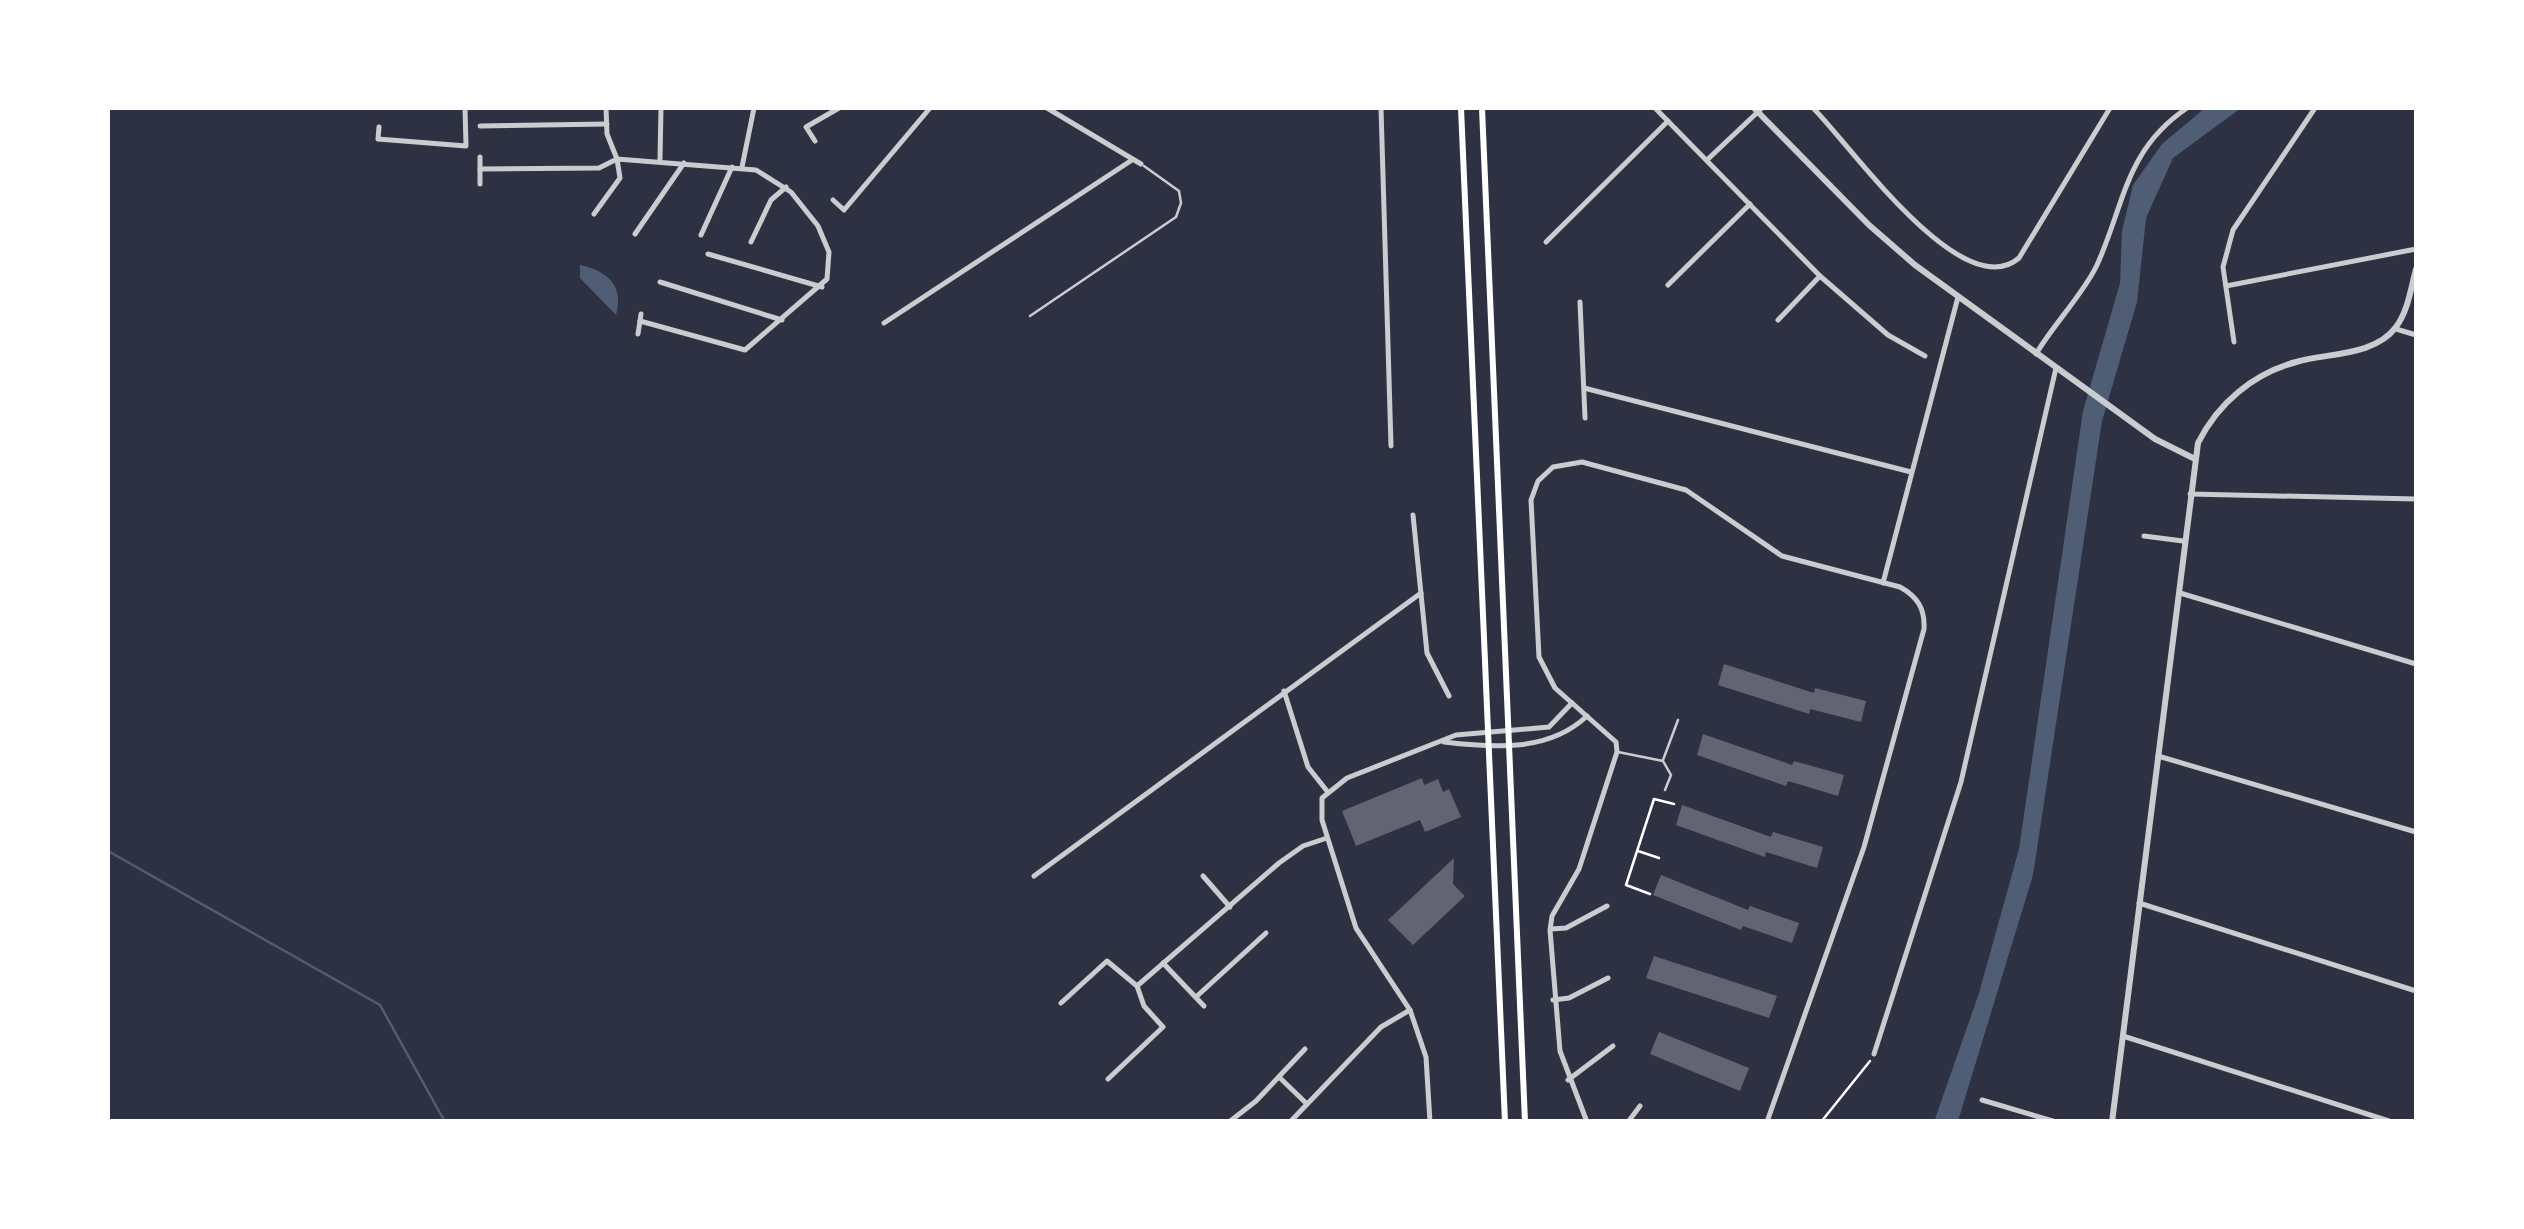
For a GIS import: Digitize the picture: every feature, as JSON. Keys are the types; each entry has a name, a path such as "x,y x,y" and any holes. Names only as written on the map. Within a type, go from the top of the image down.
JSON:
{"main road":[{"path":"1461,108 1505,1122"},
{"path":"1482,108 1525,1122"}],"street":[{"path":"379,127 378,138 466,146 465,108"},
{"path":"594,214 620,178 606,124 606,108"},
{"path":"660,161 662,108"},
{"path":"742,168 754,108"},
{"path":"815,141 806,128 839,108"},
{"path":"833,200 844,210 930,108"},
{"path":"1046,108 1141,164"},
{"path":"1382,108 1391,446"},
{"path":"1655,108 1820,276 1888,335 1925,356"},
{"path":"1813,108 1906,213 1938,240 1992,268 2008,268 2019,258 2110,108"},
{"path":"2036,354 2094,272 2137,160 2172,118 2187,108"},
{"path":"2234,342 2224,268 2241,212 2315,108"},
{"path":"1707,160 1758,109 1878,234 2155,440 2193,458"},
{"path":"1546,242 1668,121"},
{"path":"480,126 606,124"},
{"path":"480,157 480,184"},
{"path":"480,169 599,168 617,159 732,166 769,175 806,209 826,244 830,270 822,287 745,350 641,318 638,334"},
{"path":"884,323 1132,160"},
{"path":"635,234 684,162"},
{"path":"700,235 732,166"},
{"path":"751,242 771,200 786,187"},
{"path":"1668,285 1750,204"},
{"path":"2226,286 2416,249"},
{"path":"708,254 822,287"},
{"path":"2112,1122 2193,458 2212,417 2247,384 2294,362 2370,346 2396,329 2416,269"},
{"path":"1778,320 1820,276"},
{"path":"660,282 782,320"},
{"path":"1883,583 1958,297"},
{"path":"1580,302 1585,418"},
{"path":"2396,329 2416,335"},
{"path":"1874,1054 1961,782 2056,368"},
{"path":"1584,388 1912,472"},
{"path":"1587,1122 1568,1080 1553,1000 1550,930 1552,916 1579,870 1617,752 1612,734 1554,688 1539,658 1532,500 1538,481 1562,463 1582,462 1686,490 1782,556 1883,583 1911,593 1919,602 1924,629 1862,854 1768,1119"},
{"path":"2189,494 2416,498"},
{"path":"1414,515 1431,667 1449,696"},
{"path":"2144,536 2184,541"},
{"path":"1034,876 1421,593"},
{"path":"2177,593 2192,594 2416,664"},
{"path":"1284,691 1308,768 1327,791"},
{"path":"1430,1122 1426,1056 1410,1010 1356,928 1320,806 1327,791 1408,752 1488,731 1549,727 1572,703"},
{"path":"1441,742 1552,740 1587,716"},
{"path":"2158,756 2416,832"},
{"path":"1137,986 1291,854 1328,838"},
{"path":"1203,876 1230,907"},
{"path":"2139,903 2416,990"},
{"path":"1550,930 1566,928 1607,906"},
{"path":"1196,997 1266,933"},
{"path":"1060,1003 1107,961 1137,986 1144,1006 1162,1027 1108,1079"},
{"path":"1163,963 1204,1006"},
{"path":"1553,1000 1569,998 1608,978"},
{"path":"1290,1122 1381,1027 1410,1010"},
{"path":"2123,1036 2392,1122"},
{"path":"1568,1080 1613,1046"},
{"path":"1229,1122 1305,1050"},
{"path":"1279,1077 1307,1104"},
{"path":"1982,1100 2056,1122"},
{"path":"1628,1122 1640,1106"}],"lane":[{"path":"1030,316 1176,217 1182,199 1176,187 1141,164"},
{"path":"1663,761 1678,720"},
{"path":"1617,752 1663,761 1671,775 1666,790"}],"path":[{"path":"1650,894 1626,885 1654,799 1674,804"},
{"path":"1638,851 1659,858"},
{"path":"1821,1122 1860,1078 1874,1054"}],"water":[{"path":"2205,108 2241,108 2173,158 2146,218 2137,302 2102,421 2033,875 1958,1121 1934,1122 1979,993 2019,849 2083,411 2120,283 2122,231 2133,185 2162,144"},
{"path":"580,265 599,271 612,281 618,296 616,315 580,278"}],"building":[{"path":"1724,664 1814,693 1815,688 1866,701 1861,722 1810,709 1809,714 1718,685"},
{"path":"1703,734 1792,765 1794,761 1844,775 1838,796 1788,781 1786,786 1697,755"},
{"path":"1422,778 1424,785 1438,779 1443,792 1449,789 1461,817 1425,832 1420,820 1356,846 1342,811"},
{"path":"1682,805 1771,837 1773,832 1823,847 1817,868 1766,852 1765,857 1676,825"},
{"path":"1454,858 1453,884 1465,896 1413,945 1388,920"},
{"path":"1661,875 1748,910 1750,906 1799,923 1792,943 1743,926 1741,930 1653,895"},
{"path":"1654,956 1777,996 1769,1018 1646,978"},
{"path":"1659,1032 1749,1068 1740,1091 1650,1054"}],"waterway":[{"path":"108,851 380,1005 445,1122"}]}
